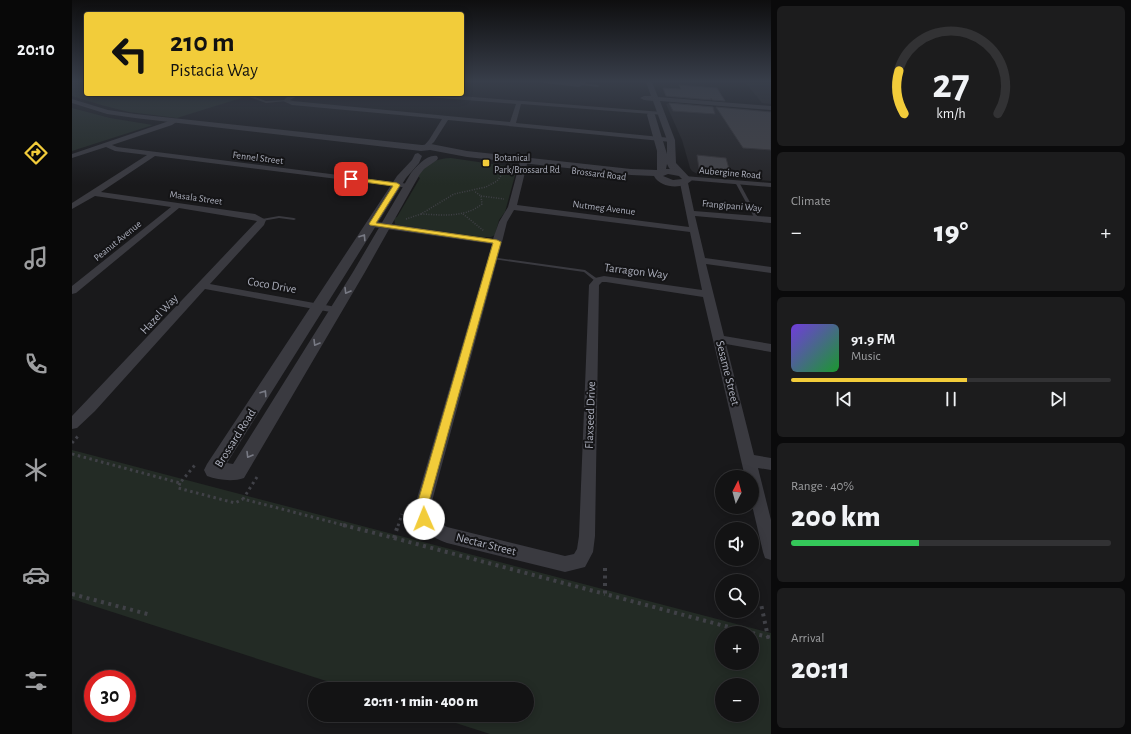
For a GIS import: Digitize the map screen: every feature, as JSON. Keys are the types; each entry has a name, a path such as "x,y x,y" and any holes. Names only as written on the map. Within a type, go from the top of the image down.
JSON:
{"street":[{"path":"139,116 391,145 420,151 425,158 437,153 432,140"},
{"path":"428,116 671,140"},
{"path":"512,124 514,116"},
{"path":"651,116 659,139 663,160 659,177 668,182"},
{"path":"663,116 671,140 671,163 685,182"},
{"path":"420,151 432,140 446,118"},
{"path":"72,156 175,121"},
{"name":"Fennel Street","path":"107,145 115,149 409,186"},
{"name":"Brossard Road","path":"420,151 416,161 397,185 213,470 238,472 336,310 392,227 409,186 421,167 437,153 462,158 668,182 685,182"},
{"path":"72,207 153,154"},
{"name":"Brossard Road","path":"523,165 631,172 659,173 668,171 685,182"},
{"name":"Nectar Street","path":"523,165 513,204 492,241 493,258 423,505 424,519 431,529 447,535 565,564 579,561 585,552"},
{"name":"Aubergine Road","path":"685,182 738,182 771,185"},
{"name":"Sesame Street","path":"685,182 708,294 771,552"},
{"name":"Masala Street","path":"94,193 255,217 262,220"},
{"name":"Nutmeg Avenue","path":"513,204 694,230"},
{"name":"Peanut Avenue","path":"72,291 177,206"},
{"name":"Frangipani Way","path":"690,212 771,220"},
{"name":"Hazel Way","path":"72,424 79,419 204,286 262,223 262,220"},
{"path":"372,224 492,241"},
{"path":"701,260 771,270"},
{"name":"Tarragon Way","path":"597,280 609,279 708,294"},
{"name":"Flaxseed Drive","path":"585,552 587,536 594,285 597,280"},
{"name":"Coco Drive","path":"204,286 336,310"},
{"path":"719,340 771,348"},
{"path":"749,460 771,464"}],"lane":[{"path":"738,182 757,219"},
{"name":"Masala Street","path":"262,220 279,217 294,219"},
{"name":"Tarragon Way","path":"493,258 585,271 597,280"}],"path":[{"path":"392,227 402,221 421,214 454,194 486,187 497,181 503,175 506,168 523,165"},
{"path":"473,190 481,196 513,204"},
{"path":"421,214 463,213 477,210 482,204 481,196"},
{"path":"463,213 486,233 492,241"},
{"path":"72,443 79,435"},
{"path":"72,454 180,482"},
{"path":"195,465 180,482 178,488 235,503 243,499 257,477"},
{"path":"243,499 726,626"},
{"path":"394,538 402,514"},
{"path":"605,568 605,594"},
{"path":"72,594 151,615"},
{"path":"761,604 770,638"},
{"path":"759,635 770,638"}],"shaded area":[{"path":"72,116 103,116 153,125 72,151"},
{"path":"163,116 183,116 177,118"},
{"path":"671,116 771,116 771,181 699,175 690,168 682,140"},
{"path":"451,158 506,166 513,165 517,168 505,212 499,220 495,235 491,237 479,237 395,224 394,218 397,217 420,178 417,176 420,172 432,162"},
{"path":"72,450 744,626 715,626 715,670 759,670 759,630 771,633 771,734 490,734 453,722 534,722 534,682 329,682 72,599"}],"building":[{"path":"722,116 771,116 771,150 743,148"},
{"path":"697,155 726,158 731,176 708,173 707,170 699,169"}],"place":[{"name":"Botanical Park/Brossard Rd","path":"486,163"}],"route":[{"path":"351,179 397,185 372,224 497,242 423,505 424,519"}]}
